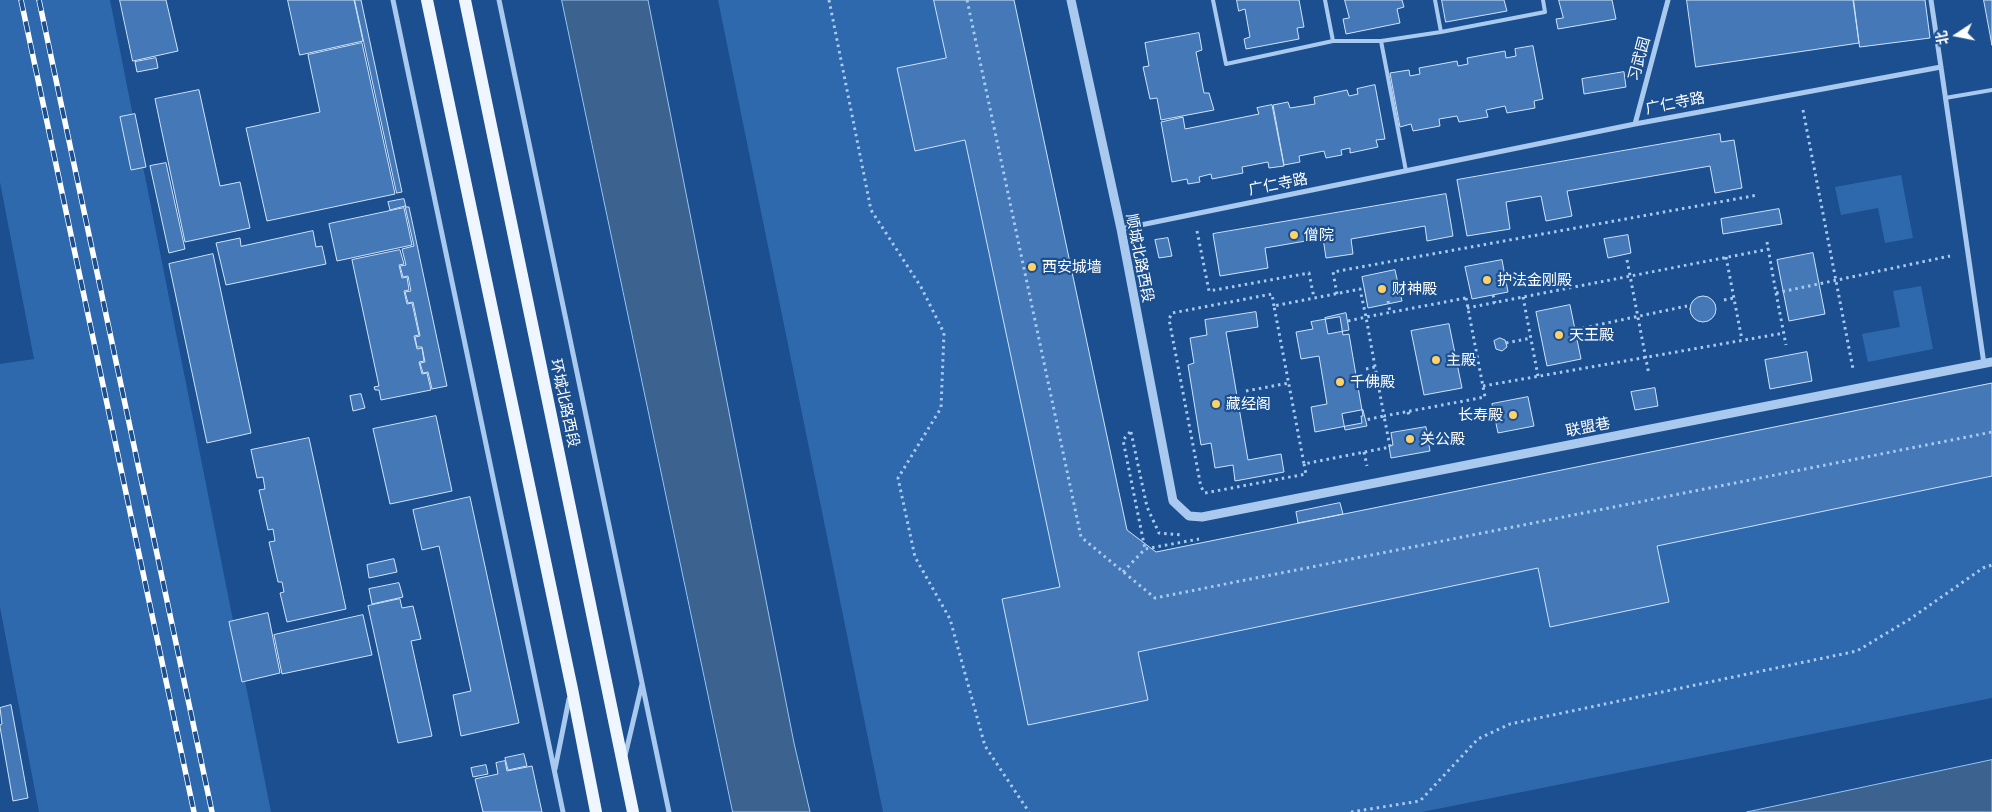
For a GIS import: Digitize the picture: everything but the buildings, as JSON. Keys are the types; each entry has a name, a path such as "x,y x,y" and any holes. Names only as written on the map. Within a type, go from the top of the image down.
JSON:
{"main road":[{"path":"427,0 572,689 596,812"},
{"name":"环城北路西段","path":"465,0 633,812"}],"street":[{"path":"393,0 563,812"},
{"path":"499,0 669,812"},
{"name":"顺城北路西段","path":"1071,0 1121,229 1173,501 1189,516"},
{"name":"习武园","path":"1634,124 1668,0"},
{"path":"1931,0 1968,252 1988,363"},
{"name":"广仁寺路","path":"1121,229 1634,124 1941,67"},
{"name":"联盟巷","path":"1189,516 1202,517 1988,363"},
{"path":"623,764 642,682"},
{"path":"555,771 572,689"}],"lane":[{"path":"1213,0 1226,64 1333,42 1382,41 1545,12 1542,0"},
{"path":"1325,0 1333,42"},
{"path":"1435,0 1441,32"},
{"path":"1382,41 1406,171"},
{"path":"1945,98 1992,90"}],"path":[{"path":"829,0 871,210 921,287 944,333 941,408 898,478 915,557 950,618 985,746 1029,812"},
{"path":"967,0 1081,538 1155,598 1992,432"},
{"path":"1800,92 1858,388"},
{"path":"1337,294 1333,272 1758,195"},
{"path":"1193,213 1209,291 1309,273 1314,298"},
{"path":"1767,242 1786,345"},
{"path":"1467,308 1768,249"},
{"path":"1776,293 1836,282 1968,252"},
{"path":"1726,257 1742,340"},
{"path":"1626,260 1649,375"},
{"path":"1274,306 1360,289 1366,317 1390,447 1304,464"},
{"path":"1272,294 1289,383 1306,474 1205,493 1201,487 1168,319 1172,313 1272,294"},
{"path":"1493,296 1495,303"},
{"path":"1523,297 1538,376"},
{"path":"1348,321 1466,298 1485,397 1365,420"},
{"path":"1724,300 1734,298"},
{"path":"1388,301 1390,313"},
{"path":"1583,328 1687,306"},
{"path":"1483,386 1784,333"},
{"path":"1506,343 1531,338"},
{"path":"1366,369 1375,367"},
{"path":"1510,381 1511,387"},
{"path":"1246,391 1289,383"},
{"path":"1408,412 1410,418"},
{"path":"1123,572 1145,549 1123,440 1131,432"},
{"path":"1350,812 1420,800 1478,739 1510,724 1857,651 1910,619 1983,568 1992,565"}],"shaded area":[{"path":"0,0 110,0 271,812 39,812 0,607 0,364 34,359 0,182"},
{"path":"562,0 648,0 794,743 810,812 733,812"},
{"path":"718,0 934,0 946,58 897,68 915,150 965,140 1060,587 1002,599 1028,725 1148,700 1138,652 1538,568 1550,626 1668,602 1657,546 1992,476 1992,698 1422,812 883,812"},
{"path":"1901,175 1913,238 1885,243 1878,208 1841,215 1835,187"},
{"path":"1921,286 1933,349 1868,362 1862,334 1900,327 1893,291"},
{"path":"1992,760 1992,812 1747,812"}],"railway":[{"path":"21,0 194,812"},
{"path":"39,0 212,812"}],"place":[{"name":"僧院","path":"1294,235"},
{"name":"西安城墙","path":"1032,267"},
{"name":"护法金刚殿","path":"1487,280"},
{"name":"财神殿","path":"1382,289"},
{"name":"天王殿","path":"1559,335"},
{"name":"主殿","path":"1436,360"},
{"name":"千佛殿","path":"1340,382"},
{"name":"藏经阁","path":"1216,404"},
{"name":"长寿殿","path":"1513,415"},
{"name":"关公殿","path":"1410,439"}]}
